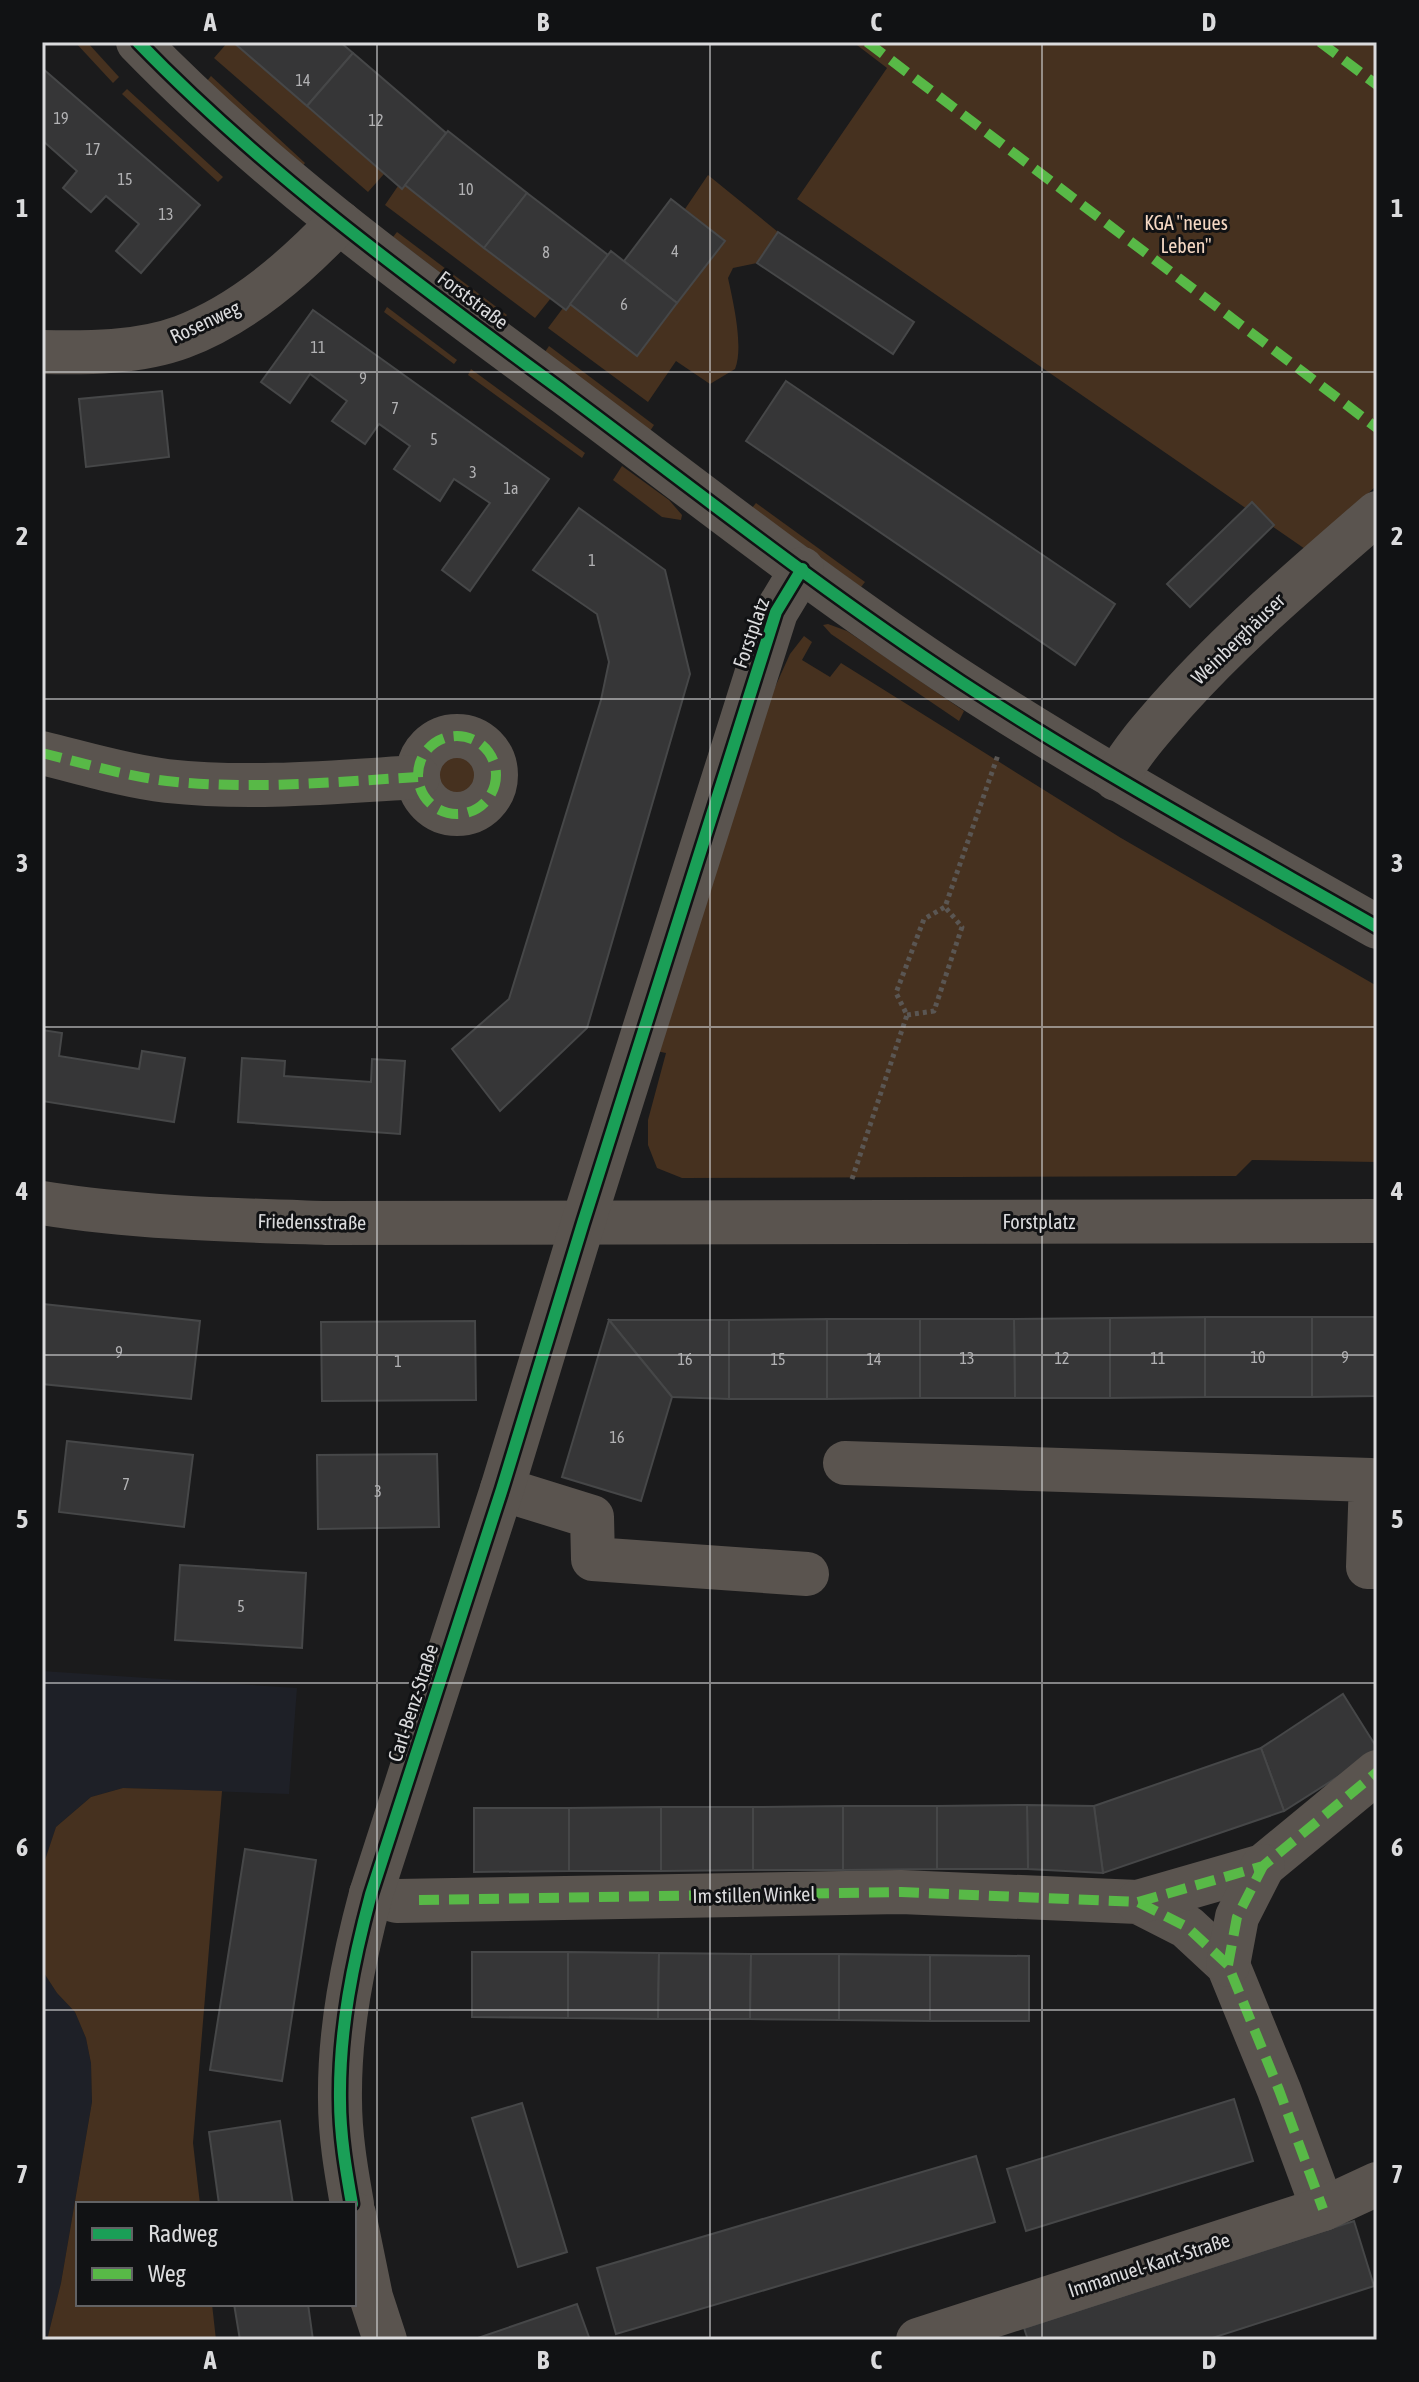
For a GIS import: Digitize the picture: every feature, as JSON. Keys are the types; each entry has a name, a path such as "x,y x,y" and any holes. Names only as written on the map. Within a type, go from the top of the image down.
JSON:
{"street":[{"name":"Forststraße","path":"138,42 208,112 405,275 802,569"},
{"name":"Rosenweg","path":"42,352 119,350 181,338 254,298 304,258 339,222"},
{"name":"Weinberghäuser","path":"1116,779 1135,747 1201,672 1271,605 1377,513"},
{"path":"802,569 855,610 960,682 1116,779 1377,927"},
{"name":"Forstplatz","path":"802,569 776,612 583,1223 1377,1221"},
{"path":"42,753 142,777 197,783 290,785 418,777"},
{"name":"Friedensstraße","path":"42,1203 98,1212 210,1220 583,1223"},
{"name":"Carl-Benz-Straße","path":"352,2202 340,2102 347,1997 357,1945 583,1223"},
{"path":"845,1463 1371,1480 1368,1567 1377,1567"},
{"path":"502,1489 592,1517 593,1559 807,1574"},
{"name":"Im stillen Winkel","path":"371,1894 397,1901 901,1892 1138,1902 1263,1866 1377,1772"},
{"name":"Im stillen Winkel","path":"1228,1965 1237,1917 1263,1866"},
{"name":"Im stillen Winkel","path":"1138,1902 1187,1927 1228,1965 1323,2209"},
{"name":"Immanuel-Kant-Straße","path":"918,2340 1323,2209 1377,2184"},
{"path":"356,2224 371,2297 385,2340"}],"path":[{"path":"838,1221 907,1015 896,993 924,919 945,907 999,750"},
{"path":"907,1015 934,1011 962,927 945,907"}],"shaded area":[{"path":"42,1671 297,1688 289,1794 123,1788 91,1797 56,1827 42,1869"},
{"path":"42,1970 57,1993 75,2012 86,2038 91,2063 92,2102 61,2283 47,2340 42,2340"}],"green space":[{"path":"75,42 87,42 119,77 113,83"},
{"path":"228,42 233,42 384,174 368,192 214,58"},
{"name":"KGA \"neues Leben\"","path":"853,42 1377,42 1377,485 1308,551 797,199 887,68"},
{"path":"211,76 305,163 301,168 207,81"},
{"path":"127,89 223,177 218,182 122,94"},
{"path":"708,175 778,232 757,263 733,268 728,278 738,337 735,369 710,384 676,361 648,402 548,328 563,308 570,304 637,355 725,241 685,209"},
{"path":"405,185 551,298 535,318 385,205 398,186 402,189"},
{"path":"397,232 507,315 503,320 393,237"},
{"path":"387,307 457,360 454,364 384,312"},
{"path":"549,346 654,425 650,431 545,352"},
{"path":"471,369 585,453 582,458 468,375"},
{"path":"622,466 669,500 682,515 681,520 662,517 613,480"},
{"path":"756,503 865,582 861,587 752,508"},
{"path":"823,625 847,631 964,711 959,721 831,634"},
{"path":"804,636 812,642 802,660 830,677 841,663 1121,838 1377,986 1377,1162 1252,1160 1236,1176 682,1178 657,1168 648,1145 648,1120 666,1053 656,1051 766,707 790,654"},
{"path":"458,745 470,747 479,754 486,763 486,787 479,796 470,803 458,805 446,803 437,796 430,787 428,775 430,763 437,754 446,747"},
{"path":"123,1788 222,1791 193,2143 200,2202 76,2202 76,2306 212,2306 216,2340 47,2340 61,2283 92,2102 91,2063 86,2038 75,2012 57,1993 42,1970 42,1869 56,1827 91,1797"}],"building":[{"path":"233,42 340,42 353,53 307,106"},
{"path":"353,53 446,133 402,189 307,106"},
{"path":"42,68 200,205 141,273 116,251 139,224 106,196 91,212 63,188 77,171 42,140"},
{"path":"448,131 527,193 484,248 405,185"},
{"path":"527,193 608,255 566,310 484,248"},
{"path":"671,199 725,241 677,303 624,261"},
{"path":"778,232 914,322 893,354 757,263"},
{"path":"611,251 677,303 637,356 570,304"},
{"path":"313,310 549,479 470,591 442,570 490,503 454,479 440,501 394,469 410,446 379,424 365,444 332,421 347,401 310,374 290,403 261,382"},
{"path":"786,381 1115,604 1075,665 746,441"},
{"path":"162,391 169,457 86,467 79,399"},
{"path":"1252,502 1274,525 1190,607 1167,584"},
{"path":"579,508 665,570 690,674 587,1028 500,1111 452,1049 509,999 601,700 609,662 597,614 533,570"},
{"path":"42,1030 62,1033 59,1056 139,1069 142,1051 185,1058 174,1122 42,1101"},
{"path":"242,1058 285,1061 284,1076 371,1082 372,1059 405,1061 400,1134 238,1122"},
{"path":"43,1304 200,1321 191,1399 42,1384"},
{"path":"1205,1317 1312,1317 1312,1397 1205,1397"},
{"path":"1205,1317 1205,1397 1110,1398 1110,1318"},
{"path":"1312,1317 1377,1317 1377,1396 1312,1397"},
{"path":"1110,1318 1110,1398 1015,1398 1014,1319"},
{"path":"827,1319 920,1319 920,1398 827,1399"},
{"path":"827,1319 827,1399 729,1399 729,1320"},
{"path":"920,1319 1014,1319 1015,1398 920,1398"},
{"path":"609,1320 729,1320 729,1399 672,1397"},
{"path":"609,1320 672,1397 641,1501 562,1477"},
{"path":"475,1321 476,1400 322,1401 321,1322"},
{"path":"67,1441 193,1455 184,1527 59,1512"},
{"path":"437,1454 439,1527 318,1529 317,1455"},
{"path":"180,1565 306,1573 302,1648 175,1640"},
{"path":"1343,1694 1377,1752 1284,1811 1261,1748"},
{"path":"1261,1748 1284,1811 1103,1873 1094,1806"},
{"path":"1027,1805 1094,1806 1103,1873 1028,1869"},
{"path":"1027,1805 1028,1869 937,1869 937,1806"},
{"path":"843,1806 937,1806 937,1869 843,1870"},
{"path":"843,1806 843,1870 753,1870 753,1807"},
{"path":"661,1807 753,1807 753,1870 661,1871"},
{"path":"661,1807 661,1871 569,1871 569,1808"},
{"path":"474,1808 569,1808 569,1871 474,1872"},
{"path":"245,1849 316,1860 282,2081 210,2070"},
{"path":"472,1952 568,1952 568,2018 472,2017"},
{"path":"568,1952 659,1953 658,2019 568,2018"},
{"path":"659,1953 751,1954 750,2019 658,2019"},
{"path":"751,1954 839,1954 839,2020 750,2019"},
{"path":"839,1954 930,1955 930,2021 839,2020"},
{"path":"930,1955 1029,1956 1029,2021 930,2021"},
{"path":"1234,2099 1253,2161 1026,2231 1007,2169"},
{"path":"522,2103 567,2252 518,2267 472,2118"},
{"path":"280,2121 293,2202 219,2202 209,2132"},
{"path":"976,2156 995,2222 616,2334 597,2268"},
{"path":"1354,2221 1374,2286 1206,2340 1028,2340 1024,2328"},
{"path":"577,2304 590,2340 472,2340"},
{"path":"234,2306 308,2306 313,2340 240,2340"}],"marked path":[{"path":"867,42 1377,428"},
{"path":"1320,42 1377,85"},
{"path":"457,736 472,739 484,748 493,760 496,775 493,790 484,802 472,811 457,814 442,811 430,802 421,790 418,775 421,760 430,748 442,739 457,736"},
{"path":"42,753 136,776 198,784 293,784 418,777"},
{"path":"1138,1902 1263,1866 1377,1772"},
{"path":"1228,1965 1237,1917 1263,1866"},
{"path":"419,1900 901,1892 1138,1902 1187,1927 1228,1965 1323,2209"}],"cycle path":[{"path":"138,42 238,137 344,226 860,612 961,682 1063,746 1377,927"},
{"path":"352,2202 341,2126 340,2074 353,1970 371,1894 502,1489 776,612 802,569"}]}
